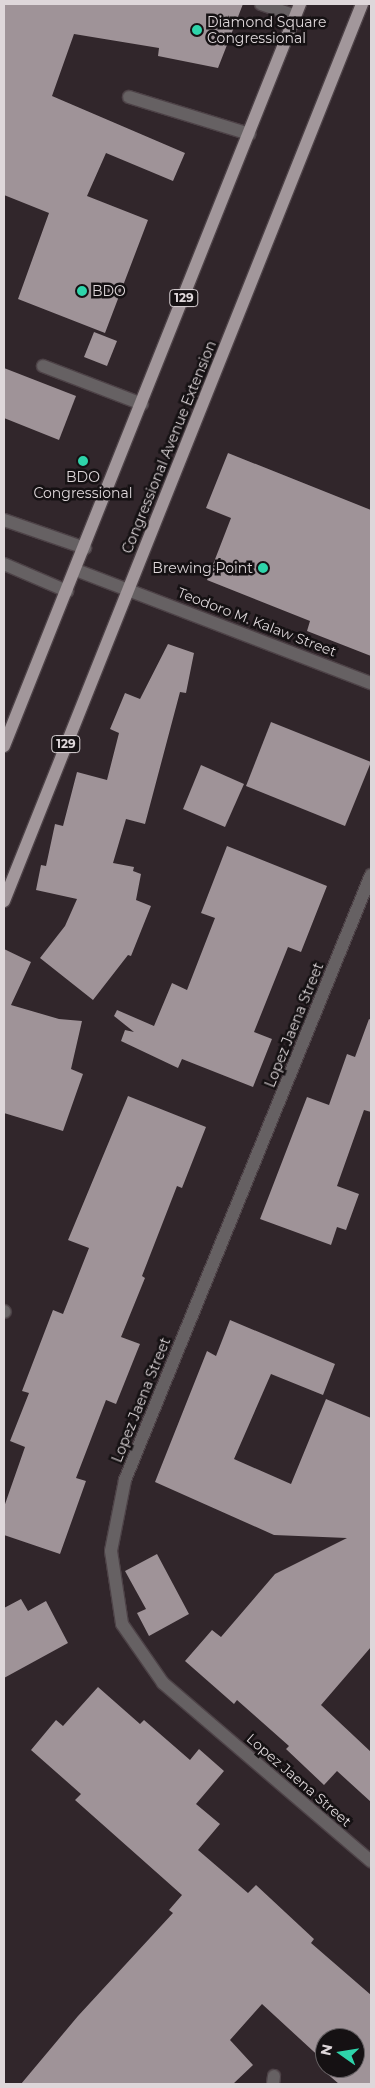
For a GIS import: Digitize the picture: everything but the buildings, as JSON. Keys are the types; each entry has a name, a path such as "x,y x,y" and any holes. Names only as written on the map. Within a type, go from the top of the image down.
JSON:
{"main road":[{"name":"Congressional Avenue Extension","path":"4,901 362,4"},
{"name":"129","path":"4,746 85,548 298,10"}],"street":[{"path":"261,4 298,10"},
{"path":"129,97 249,134"},
{"path":"43,366 142,404"},
{"path":"4,520 85,548"},
{"path":"4,564 67,591"},
{"name":"Teodoro M. Kalaw Street","path":"76,570 129,588 371,683"},
{"name":"Lopez Jaena Street","path":"371,875 125,1480 111,1551 122,1624 163,1683 371,1861"}],"place":[{"name":"Diamond Square Congressional","path":"197,30"},
{"name":"BDO","path":"82,291"},
{"name":"BDO Congressional","path":"83,461"},
{"name":"Brewing Point","path":"263,568"}]}
